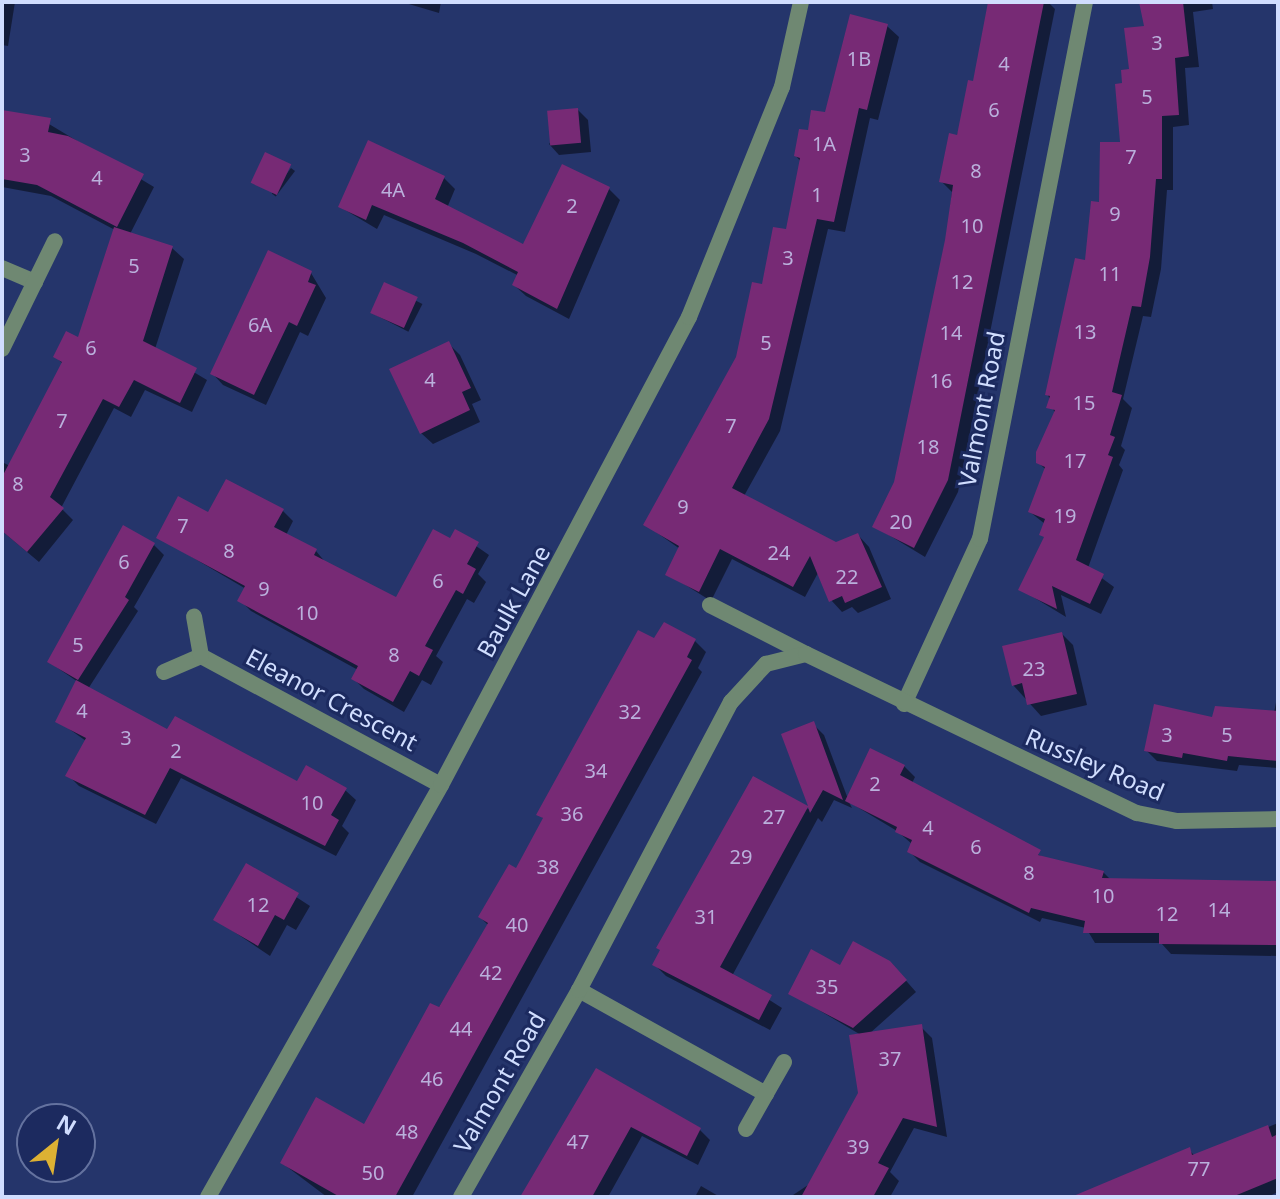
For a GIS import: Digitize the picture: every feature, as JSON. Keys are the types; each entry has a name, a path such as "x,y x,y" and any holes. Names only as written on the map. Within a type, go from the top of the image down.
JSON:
{"street":[{"name":"Baulk Lane","path":"208,1197 441,785 689,317 782,87 801,2"},
{"name":"Valmont Road","path":"904,704 980,539 1085,2"},
{"path":"2,349 55,241"},
{"path":"2,268 35,282"},
{"path":"710,605 904,704"},
{"path":"164,672 201,656 194,617"},
{"name":"Valmont Road","path":"461,1197 579,990 731,702 766,664 806,654"},
{"name":"Eleanor Crescent","path":"201,656 441,785"},
{"name":"Russley Road","path":"904,704 1137,813 1177,821 1278,819"},
{"path":"579,990 766,1094"},
{"path":"746,1129 784,1062"}],"building":[{"path":"988,2 1044,2 948,480 914,548 872,527 894,482 945,240 953,185 939,182 949,133 957,135 968,80 973,81"},
{"path":"1139,2 1183,2 1189,56 1175,58 1179,115 1162,116 1162,179 1156,179 1150,257 1141,307 1132,306 1112,392 1122,395 1110,435 1115,437 1108,455 1113,457 1076,560 1104,574 1090,604 1052,586 1057,609 1018,590 1044,537 1039,535 1045,519 1028,512 1045,467 1036,463 1036,452 1055,410 1046,408 1050,396 1045,395 1075,258 1085,260 1091,201 1099,202 1100,142 1120,142 1115,84 1122,83 1121,70 1129,69 1124,28 1144,26"},
{"path":"850,14 888,24 867,110 859,108 834,222 817,219 769,419 732,488 836,542 858,533 882,587 845,603 842,596 829,602 810,556 793,587 720,549 699,592 665,575 679,546 643,525 736,357 752,282 762,284 773,227 786,229 800,158 794,156 799,129 808,130 811,110 825,112"},
{"path":"578,108 581,143 550,146 547,111"},
{"path":"2,110 51,118 48,132 68,136 144,174 117,227 37,185 2,179"},
{"path":"368,140 445,176 435,199 523,244 562,164 610,187 557,309 512,285 518,272 463,243 372,205 366,220 338,207"},
{"path":"265,152 291,164 277,195 251,183"},
{"path":"114,227 173,246 143,341 197,368 180,403 134,380 119,407 103,399 50,497 64,508 27,552 2,531 2,477 62,362 53,357 66,331 78,337"},
{"path":"268,250 312,271 308,282 316,285 297,326 289,322 254,395 210,374"},
{"path":"384,282 418,297 404,328 370,313"},
{"path":"449,341 471,388 462,392 470,410 420,434 389,369"},
{"path":"226,479 284,509 274,527 317,549 314,555 396,597 433,529 450,538 455,529 479,542 467,564 476,569 463,594 456,590 425,646 433,650 419,676 410,671 393,702 351,679 358,666 237,601 245,586 156,538 178,496 208,512"},
{"path":"123,525 155,543 125,597 129,600 78,680 47,662"},
{"path":"664,622 696,639 687,657 692,660 395,1197 340,1197 280,1163 316,1097 364,1124 430,1003 439,1007 488,923 478,917 509,864 516,868 543,818 536,815 638,630 654,638"},
{"path":"1062,632 1077,694 1027,705 1022,683 1012,686 1002,646"},
{"path":"76,680 167,729 175,716 297,781 306,765 347,788 331,815 339,820 325,846 170,768 145,815 65,776 86,738 55,722"},
{"path":"1154,704 1212,717 1215,706 1278,711 1278,761 1228,756 1227,761 1183,753 1182,758 1144,751"},
{"path":"814,721 843,800 823,790 810,813 808,807 720,967 772,995 759,1020 652,965 660,950 656,948 753,776 808,806 781,734"},
{"path":"870,748 905,765 900,775 1041,850 1038,855 1104,871 1102,878 1278,881 1278,945 1159,944 1159,933 1083,933 1085,921 1031,908 1029,913 907,852 912,840 895,832 897,827 845,801"},
{"path":"246,863 299,893 284,920 275,915 258,946 213,920"},
{"path":"853,941 890,961 907,980 853,1028 788,994 811,949 840,965"},
{"path":"922,1024 937,1127 903,1118 878,1163 889,1168 873,1197 801,1197 858,1093 849,1035"},
{"path":"596,1068 701,1128 687,1156 631,1127 592,1197 520,1197"},
{"path":"1268,1125 1272,1137 1278,1134 1278,1178 1232,1197 1071,1197 1190,1147 1192,1155"}]}
